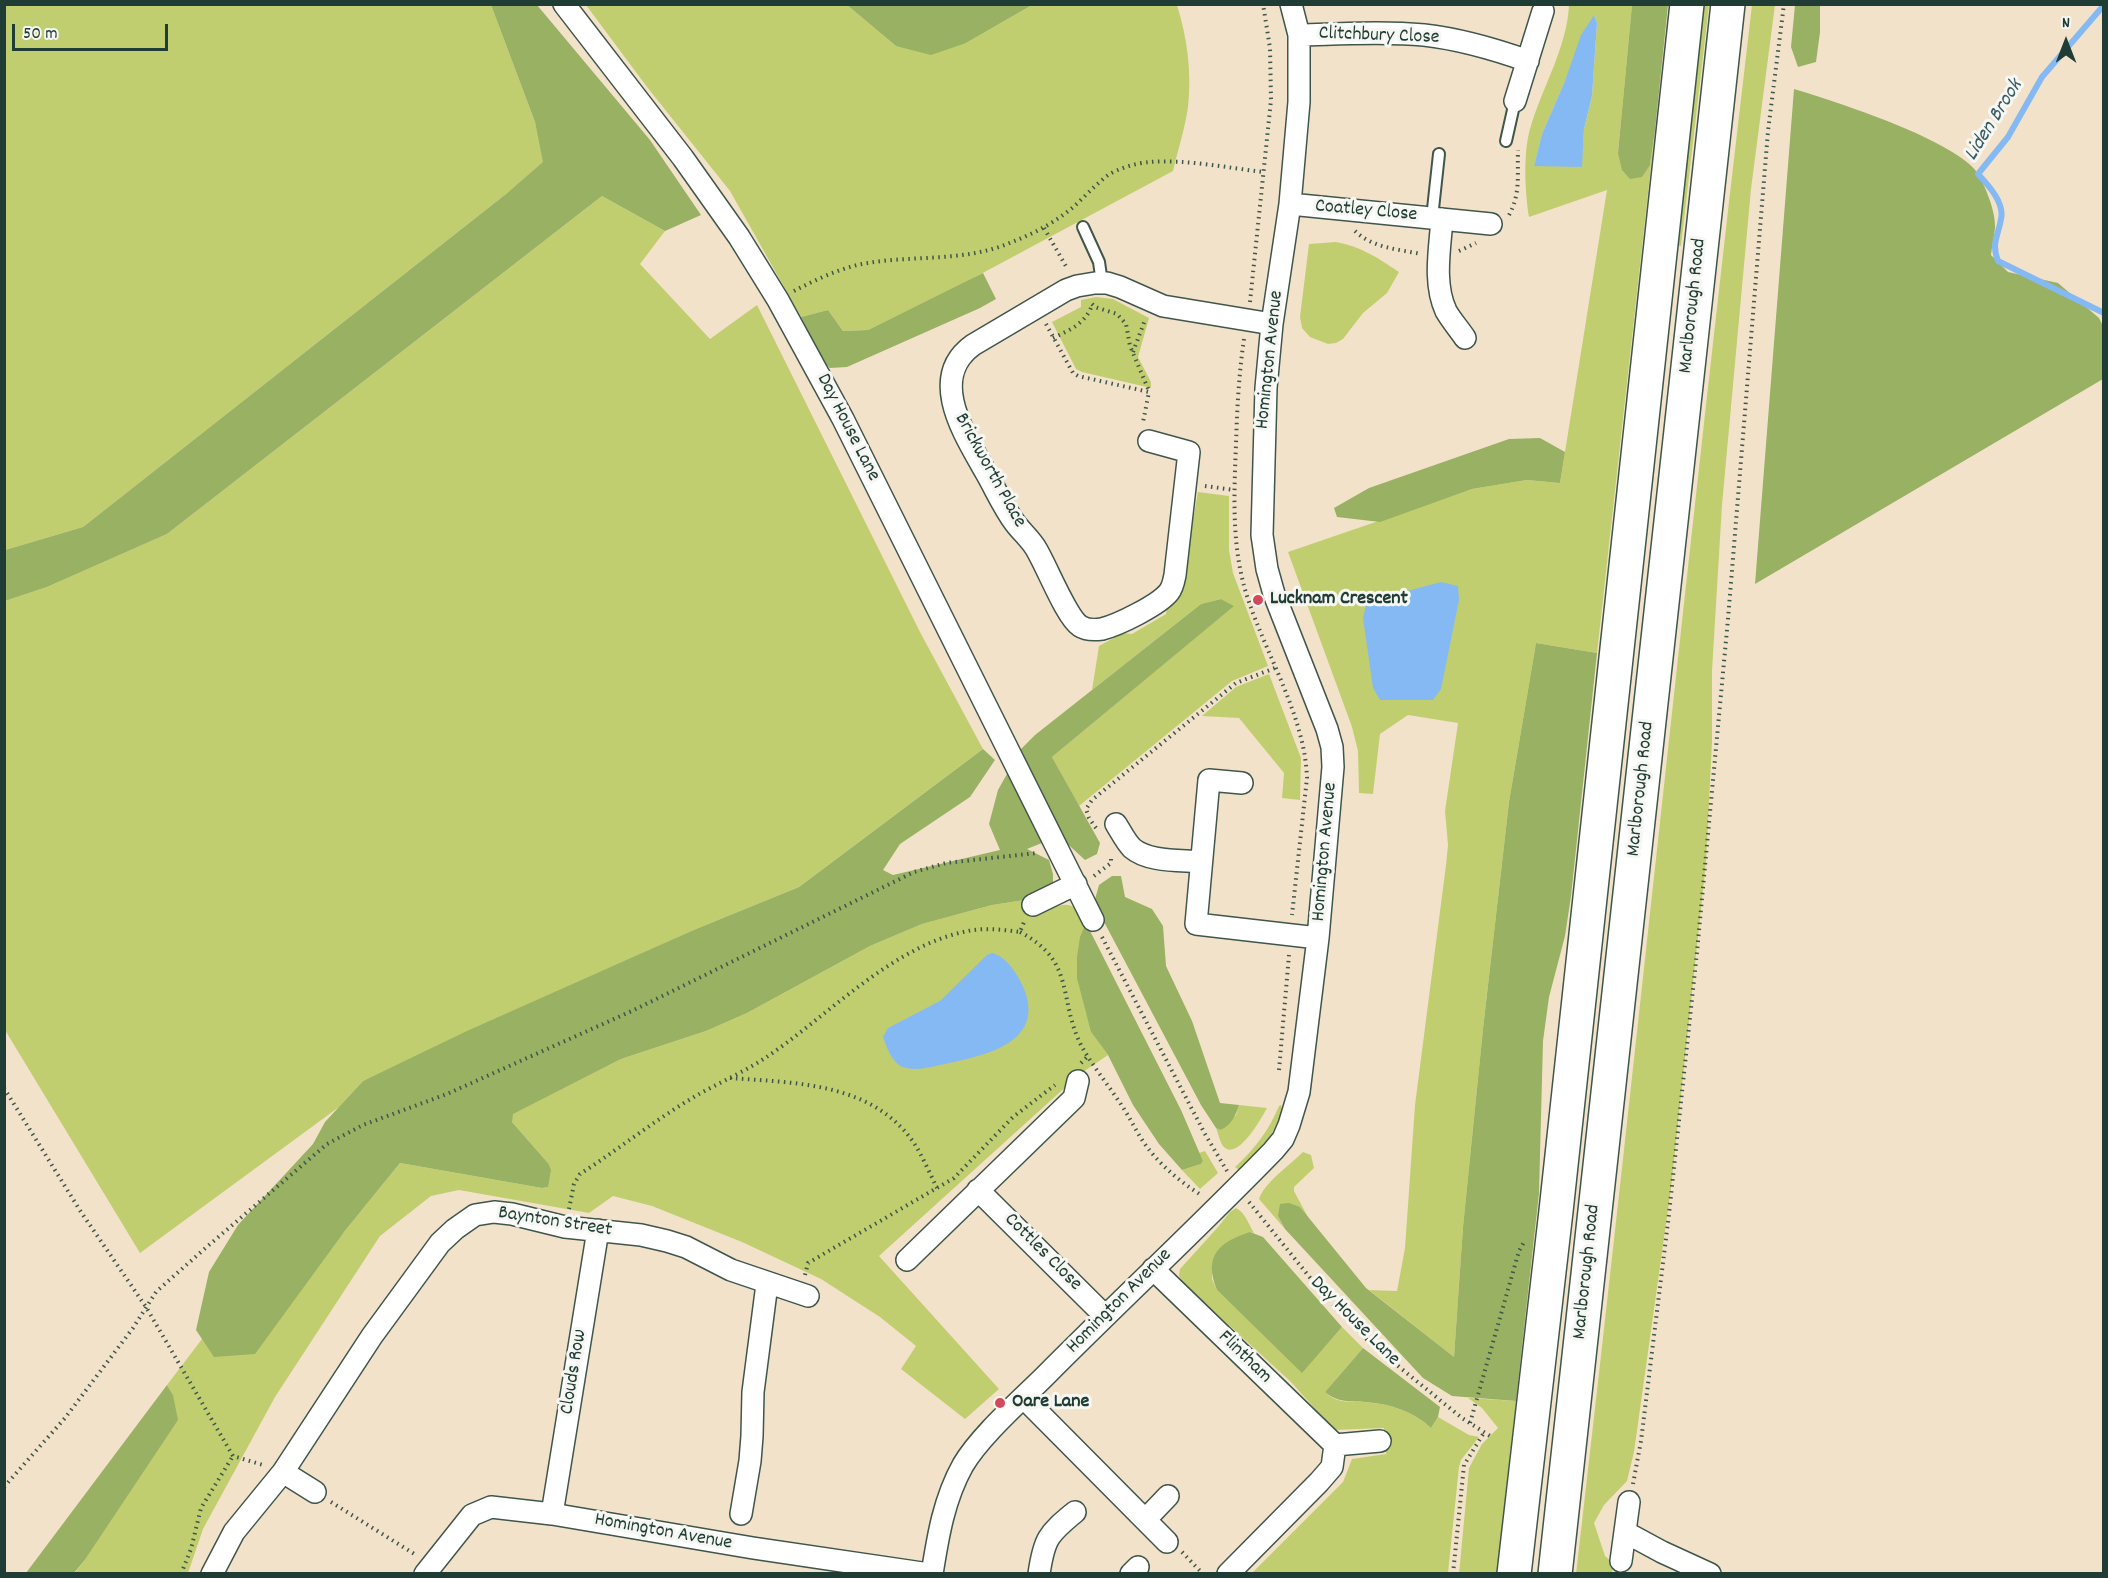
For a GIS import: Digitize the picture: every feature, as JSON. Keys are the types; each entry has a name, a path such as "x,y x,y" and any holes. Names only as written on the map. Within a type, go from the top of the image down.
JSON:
{"highway":[{"name":"Marlborough Road","path":"1514,1574 1556,1211 1687,4"},
{"name":"Marlborough Road","path":"1555,1574 1728,4"}],"street":[{"name":"Day House Lane","path":"564,4 683,158 744,244 778,300 848,429 1093,920"},
{"name":"Homington Avenue","path":"428,1569 472,1515 491,1507 552,1514 753,1548 931,1574 939,1528 953,1483 974,1449 1279,1144 1293,1115 1299,1092 1318,938 1332,792 1332,747 1327,729 1274,594 1263,546 1263,421 1272,324 1290,204 1299,102 1299,35 1291,4"},
{"path":"1515,101 1543,8"},
{"name":"Clitchbury Close","path":"1299,35 1395,33 1425,35 1454,39 1528,61"},
{"name":"Coatley Close","path":"1290,204 1498,222"},
{"name":"Coatley Close","path":"1437,218 1441,297 1447,312 1465,338"},
{"name":"Brickworth Place","path":"1149,441 1189,452 1172,589 1146,608 1109,626 1092,630 1079,625 1072,618 1036,549 1007,510 974,450 954,411 953,373 964,351 1036,307 1077,286 1102,283 1152,302 1198,313 1272,324"},
{"path":"1242,783 1209,780 1196,924 1318,938"},
{"path":"1108,829 1140,853 1152,857 1201,862"},
{"path":"1033,905 1077,886"},
{"path":"908,1260 1074,1098 1071,1078"},
{"name":"Cottles Close","path":"978,1190 1105,1316"},
{"name":"Baynton Street","path":"212,1574 234,1532 283,1472 372,1336 440,1243 475,1215 494,1212 512,1214 565,1227 667,1240 731,1270 808,1296"},
{"name":"Clouds Row","path":"552,1514 597,1230"},
{"name":"Flintham","path":"1153,1269 1335,1445"},
{"path":"741,1514 750,1461 753,1392 767,1284"},
{"path":"1023,1398 1167,1542"},
{"path":"1228,1574 1332,1467 1335,1445 1380,1441"},
{"path":"283,1472 315,1492"},
{"path":"1146,1519 1168,1496"},
{"path":"1621,1568 1629,1502"},
{"path":"1044,1572 1043,1547 1047,1537 1075,1512"},
{"path":"1625,1532 1710,1574"}],"lane":[{"path":"1512,141 1515,101"},
{"path":"1437,218 1439,154"},
{"path":"1083,227 1099,262 1102,283"}],"path":[{"path":"1629,1502 1641,1441 1678,1139 1728,619 1768,131 1784,4"},
{"path":"1498,222 1518,194 1512,141"},
{"path":"778,300 825,276 860,265 961,256 1002,245 1044,228 1082,201 1108,175 1126,167 1150,162 1264,172"},
{"path":"1044,228 1077,286 1095,307 1117,314 1126,324 1133,353 1149,392 1138,439 1149,441"},
{"path":"1352,228 1368,242 1439,259 1477,243"},
{"path":"1133,353 1152,302"},
{"path":"1053,338 1084,320 1093,304"},
{"path":"1036,307 1073,373 1149,392"},
{"path":"1185,483 1234,490"},
{"path":"1108,829 1087,814 1086,809 1092,800 1236,683 1275,668"},
{"path":"4,1487 65,1418 133,1328 156,1292 327,1144 363,1125 447,1094 634,1010 914,872 946,863 1042,853 1058,848"},
{"path":"1077,886 1111,863 1109,850"},
{"path":"1020,932 1033,905"},
{"path":"1093,920 1213,1148"},
{"path":"565,1227 574,1184 580,1174 695,1096 786,1044 836,1003 869,980 925,946 975,930 1020,932 1042,945 1054,958 1061,975 1074,1029 1088,1056 1120,1102 1149,1150 1167,1170 1201,1195"},
{"path":"808,1296 804,1281 808,1263 954,1178 1026,1106 1071,1078 1088,1056"},
{"path":"729,1078 809,1084 837,1090 867,1102 882,1111 913,1143 938,1188"},
{"path":"4,1088 81,1212 146,1307 233,1456 283,1472"},
{"name":"Day House Lane","path":"1237,1187 1346,1319 1404,1372 1470,1423 1491,1436"},
{"path":"1470,1423 1519,1251 1527,1236"},
{"path":"1454,1574 1464,1465 1485,1431"},
{"path":"181,1574 191,1549 201,1508 233,1456"},
{"path":"315,1492 428,1569"},
{"path":"1167,1542 1175,1545 1203,1574"}],"green space":[{"path":"4,5 491,5 535,122 544,162 83,527 5,550"},
{"path":"491,5 537,5 650,140 701,215 665,231 602,196 167,534 47,587 5,601 5,550 83,527 506,194 543,162 535,122"},
{"path":"586,5 847,5 896,46 966,43 1032,5 1177,5 1184,30 1189,68 1187,115 1173,171 964,283 868,330 843,331 828,310 801,317 730,191 647,87"},
{"path":"847,5 1032,5 966,43 931,55 896,46"},
{"path":"1569,5 1632,5 1618,153 1650,165 1655,130 1597,653 1536,643 1509,802 1463,1227 1454,1357 1369,1290 1397,1291 1405,1248 1415,1105 1446,865 1448,845 1445,811 1458,723 1408,715 1380,734 1373,794 1359,793 1358,751 1352,727 1288,552 1472,489 1527,480 1560,483 1607,190 1529,217 1526,196 1526,149 1535,113 1559,52","holes":["1594,15 1597,23 1592,96 1584,129 1581,166 1534,166 1542,134"]},
{"path":"1632,5 1668,5 1650,165 1642,177 1630,179 1622,170 1618,153"},
{"path":"1701,5 1709,5 1681,246 1678,246"},
{"path":"1752,5 1775,5 1751,189 1722,505 1712,671 1712,742 1706,862 1671,1188 1634,1452 1627,1481 1604,1505 1594,1523 1605,1556 1613,1563 1612,1573 1576,1574 1707,397"},
{"path":"1795,5 1820,5 1820,32 1816,62 1798,67 1791,47"},
{"path":"1794,89 1894,124 1947,149 1967,162 1979,175 1992,208 1995,228 1991,255 2008,272 2058,283 2099,318 2103,326 2103,379 1755,584"},
{"path":"602,196 665,231 640,264 710,339 757,305 920,632 983,749 799,887 696,929 363,1081 339,1107 140,1253 5,1030 5,601 47,587 167,534"},
{"path":"1336,242 1361,250 1399,272 1387,293 1363,313 1343,339 1328,344 1310,337 1302,328 1300,317 1309,244"},
{"path":"983,273 996,299 847,367 830,368 822,361 801,317 828,310 843,331 868,330"},
{"path":"1096,297 1113,299 1149,318 1138,357 1151,382 1151,388 1076,369 1052,322 1081,307 1081,300"},
{"path":"1540,438 1565,452 1560,483 1527,480 1472,489 1380,522 1337,517 1334,508 1369,488 1509,439"},
{"path":"1198,492 1229,496 1229,550 1233,573 1268,666 1232,681 1079,806 1052,757 1233,606 1221,599 1201,604 1092,690 1099,646 1123,633 1132,634 1166,614 1167,603 1181,587"},
{"path":"1221,599 1234,606 1052,757 1100,843 1097,854 1085,860 1059,836 1027,849 1049,860 1053,874 1053,889 1031,899 992,905 922,924 870,946 747,1013 706,1031 621,1059 513,1114 512,1122 548,1163 551,1170 548,1187 542,1188 400,1163 344,1232 255,1354 214,1357 196,1330 209,1272 238,1225 313,1144 325,1122 363,1081 467,1031 696,929 799,887 983,749 995,760 970,797 900,844 883,870 893,875 1000,850 989,824 998,790 1021,749 1035,735 1201,604"},
{"path":"1536,643 1597,653 1571,896 1565,936 1549,997 1543,1041 1539,1193 1516,1401 1452,1396 1423,1378 1285,1229 1278,1216 1280,1204 1289,1203 1300,1207 1366,1288 1454,1357 1463,1227 1509,802"},
{"path":"1269,674 1301,758 1300,800 1282,798 1284,773 1239,718 1202,716 1236,687"},
{"path":"1112,876 1121,876 1125,897 1152,909 1163,926 1166,966 1192,1021 1220,1103 1239,1105 1230,1123 1220,1130 1216,1128 1201,1105 1094,903 1099,885"},
{"path":"1031,899 1039,915 1066,905 1076,909 1086,923 1091,1032 1108,1055 1080,1074 879,1256 999,1389 965,1419 901,1369 916,1346 880,1317 821,1279 742,1242 652,1206 613,1196 589,1213 459,1190 431,1196 380,1236 275,1397 203,1529 188,1573 74,1574 84,1561 173,1395 167,1385 202,1339 344,1232 400,1163 542,1188 548,1187 548,1163 512,1122 512,1114 621,1059 706,1031 747,1013 870,946 922,924 992,905"},
{"path":"1086,923 1181,1110 1203,1161 1201,1164 1182,1170 1159,1144 1133,1105 1108,1055 1091,1032 1077,978 1080,937"},
{"path":"1239,1105 1267,1108 1242,1144 1229,1150 1223,1146 1216,1128 1220,1130 1236,1115"},
{"path":"1281,1105 1283,1111 1271,1135 1240,1171 1235,1167 1261,1139"},
{"path":"1205,1151 1218,1173 1200,1189 1182,1170 1201,1164 1203,1161 1199,1153"},
{"path":"1303,1152 1311,1155 1314,1168 1294,1187 1294,1191 1310,1221 1300,1207 1278,1216 1285,1229 1259,1199 1272,1180"},
{"path":"1236,1208 1244,1216 1254,1233 1250,1232 1212,1266 1212,1279 1217,1290 1302,1372 1342,1327 1363,1348 1325,1392 1344,1401 1392,1407 1417,1417 1431,1428 1438,1417 1469,1435 1479,1437 1461,1460 1459,1467 1448,1573 1252,1573 1343,1482 1352,1459 1386,1454 1384,1428 1334,1430 1291,1382 1184,1284 1179,1276 1180,1269"},
{"path":"1250,1232 1263,1237 1342,1327 1302,1373 1217,1290 1213,1278 1213,1259 1222,1246 1230,1240"},
{"path":"1363,1348 1440,1407 1438,1417 1431,1428 1417,1417 1401,1409 1375,1403 1339,1400 1325,1392"},
{"path":"167,1385 173,1395 178,1420 84,1561 74,1573 26,1573"},
{"path":"1468,1398 1516,1401 1497,1573 1459,1574 1469,1468 1482,1444 1498,1428 1482,1408"}],"water":[{"path":"1594,15 1597,23 1592,96 1584,129 1582,167 1534,166 1542,134 1565,81 1581,35"},
{"path":"1441,582 1458,586 1459,600 1441,689 1433,700 1380,700 1373,688 1363,618 1366,605 1385,597"},
{"path":"992,953 1013,969 1021,982 1028,1001 1028,1017 1022,1030 1012,1040 983,1055 920,1069 903,1067 895,1062 883,1037 888,1028 940,1001 987,955"}],"waterway":[{"name":"Liden Brook","path":"2104,5 2042,77 2008,137 1978,174 1995,195 2002,213 1995,245 1998,261 2104,313"}],"place":[{"name":"Lucknam Crescent","path":"1258,600"},
{"name":"Oare Lane","path":"1000,1403"}]}
